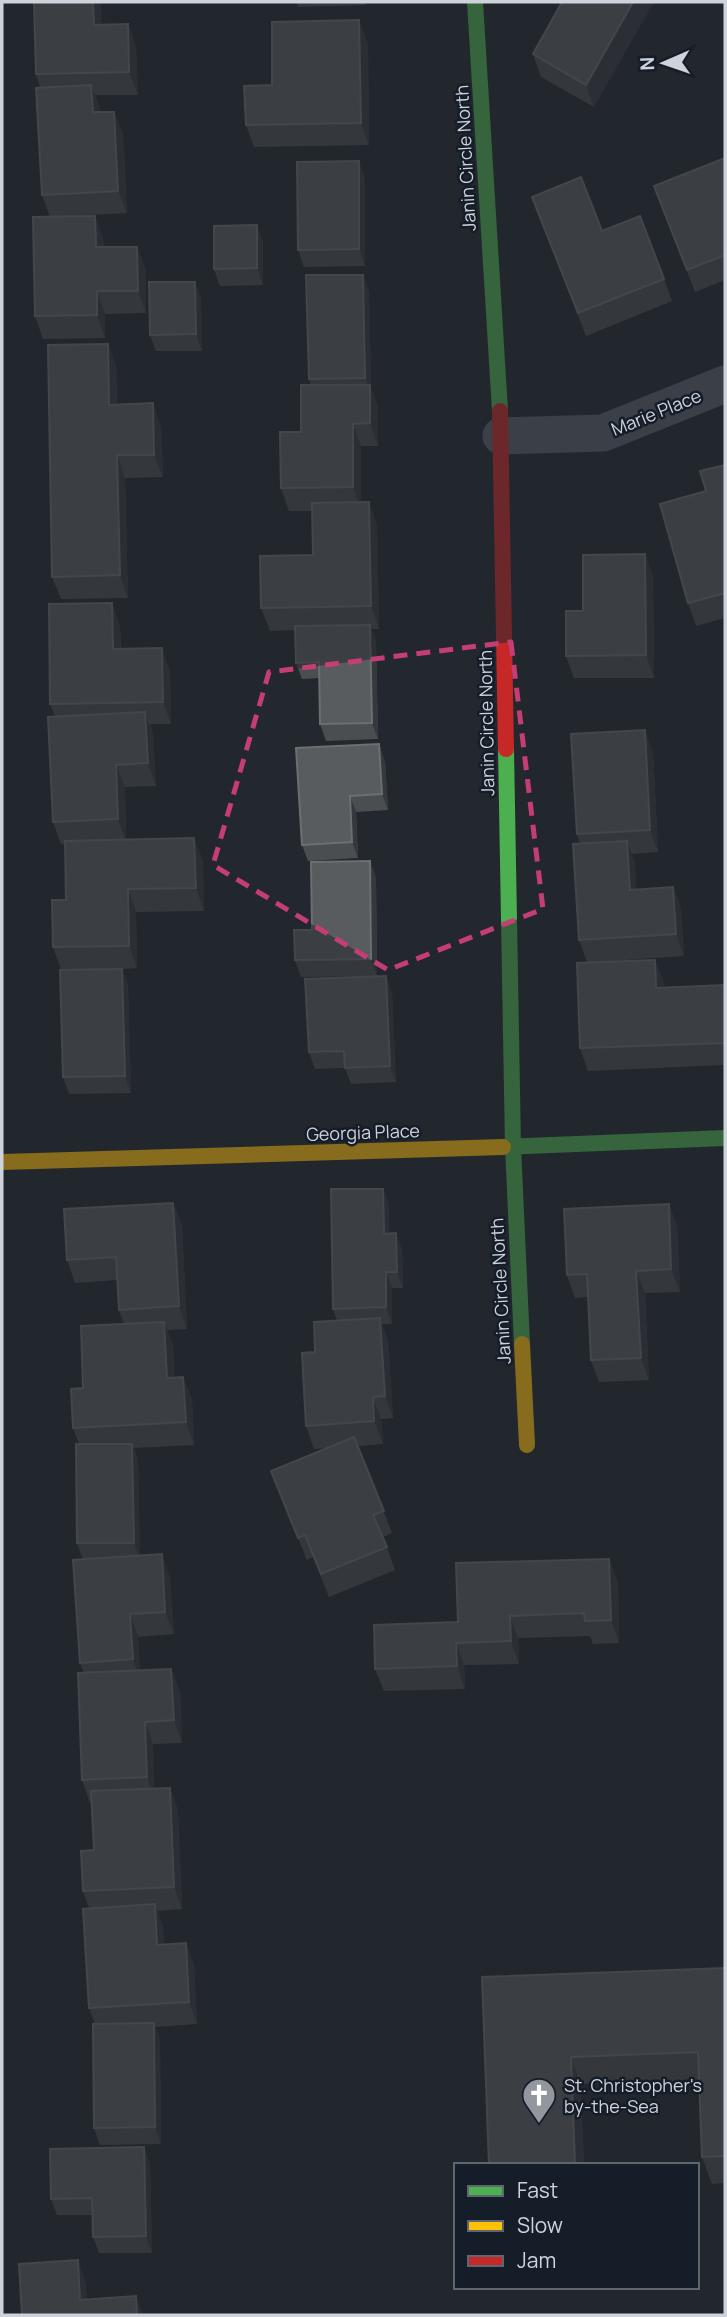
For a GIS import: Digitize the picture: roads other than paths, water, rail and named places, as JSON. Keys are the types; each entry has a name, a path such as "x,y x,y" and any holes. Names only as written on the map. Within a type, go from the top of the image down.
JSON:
{"street":[{"name":"Janin Circle North","path":"475,2 501,436 513,1147 527,1445"},
{"name":"Marie Place","path":"501,436 603,433 725,384"},
{"name":"Georgia Place","path":"2,1162 725,1138"}],"place":[{"name":"St. Christopher's by-the-Sea","path":"539,2125"}]}
